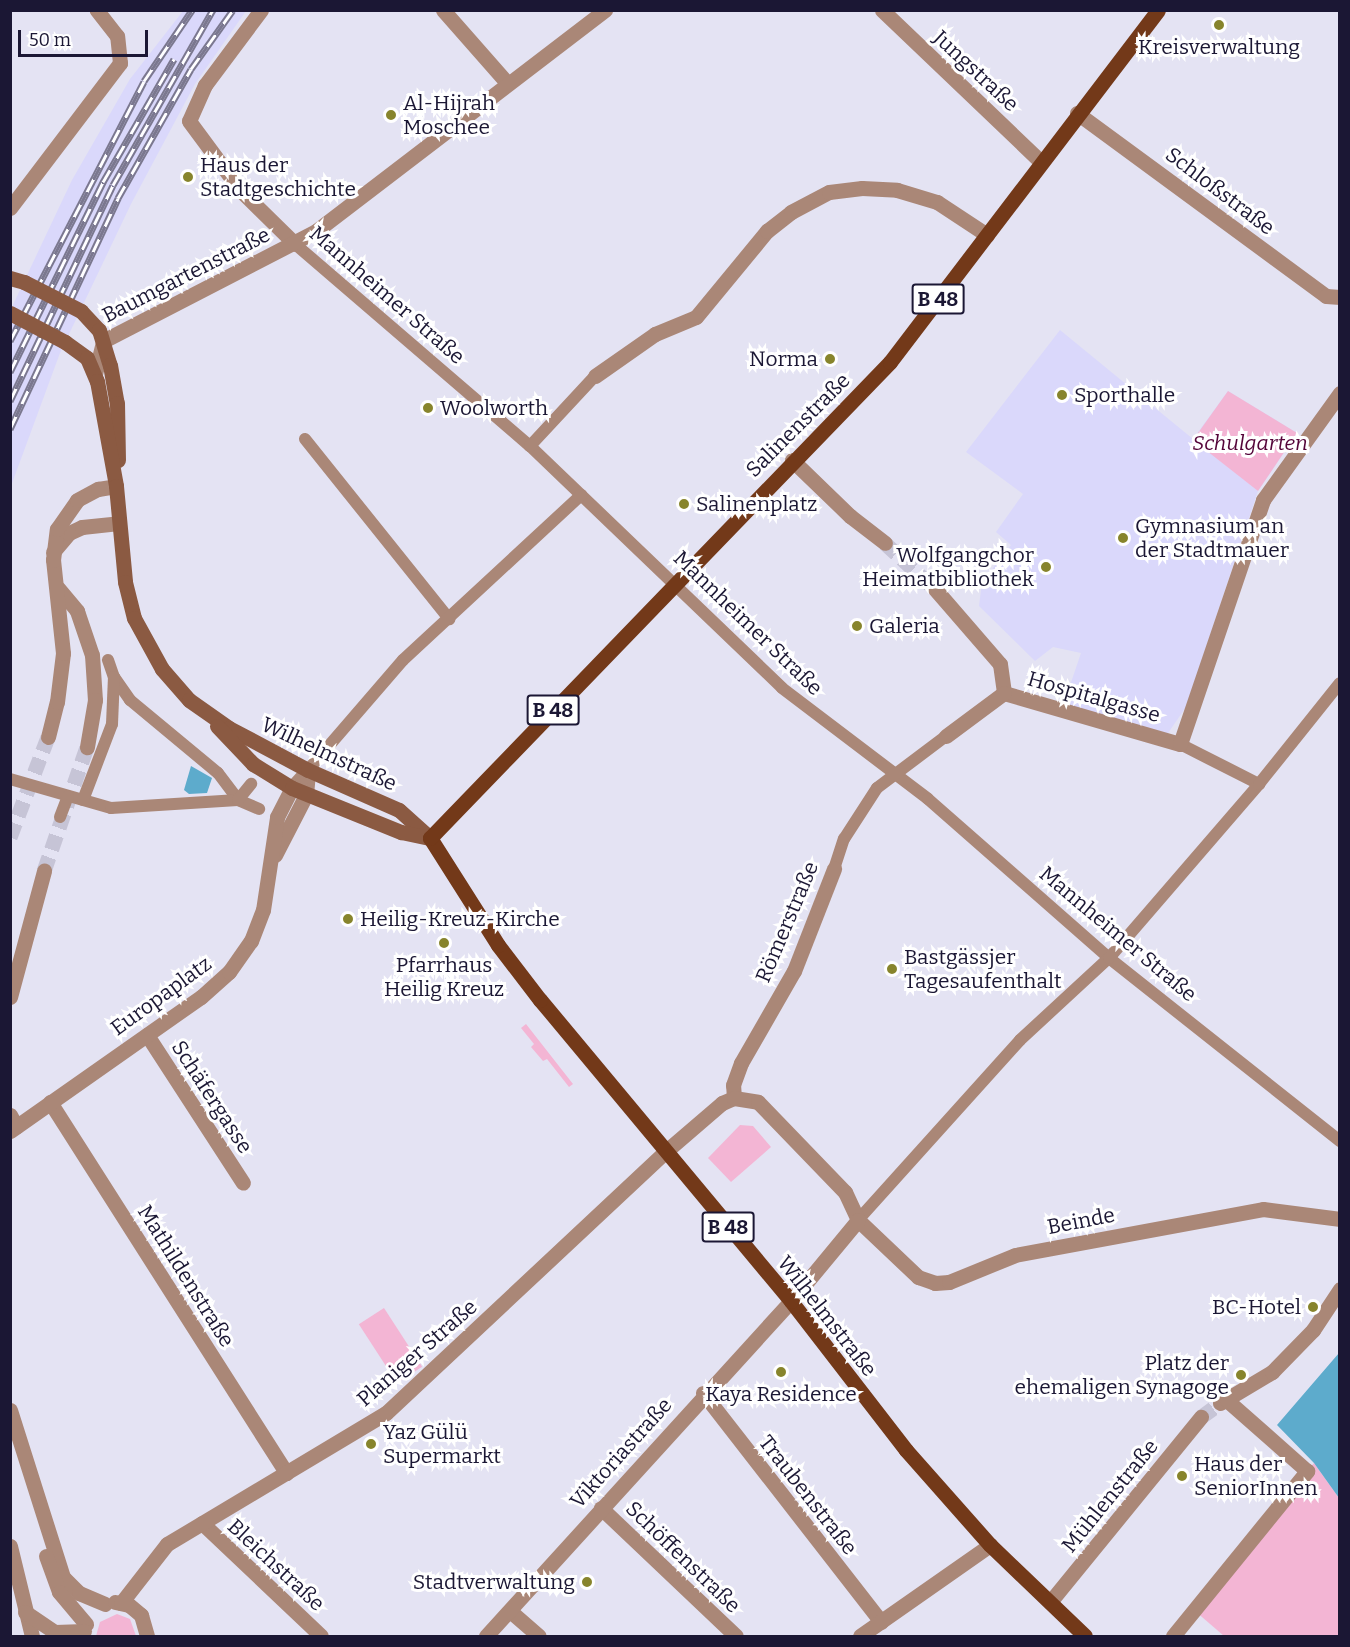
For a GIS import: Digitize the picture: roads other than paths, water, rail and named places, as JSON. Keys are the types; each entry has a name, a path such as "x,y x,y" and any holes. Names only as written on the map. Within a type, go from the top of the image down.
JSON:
{"main road":[{"name":"Salinenstraße","path":"430,838 792,460 890,362 1077,113 1158,10"},
{"name":"Wilhelmstraße","path":"17,280 81,311 94,323 103,341 117,403 116,486 125,582 142,635 175,685 253,764 292,788 401,832 430,838"},
{"name":"Wilhelmstraße","path":"10,313 80,351 95,374 116,486"},
{"name":"Wilhelmstraße","path":"205,713 308,770 399,810 430,838 498,945 665,1152 791,1301 906,1450 990,1545 1085,1636"},
{"name":"Wilhelmstraße","path":"401,832 446,863"}],"street":[{"path":"10,208 95,99 120,63 121,52 117,36 97,10"},
{"name":"Mannheimer Straße","path":"261,10 205,86 189,121 240,190 296,244 530,446 675,582 782,688 897,774 1109,958 1340,1141"},
{"path":"443,10 508,84"},
{"name":"Baumgartenstraße","path":"103,341 296,244 604,10"},
{"name":"Jungstraße","path":"882,10 1041,162"},
{"name":"Schloßstraße","path":"1077,113 1326,296 1340,297"},
{"path":"530,446 595,376 655,334 696,317 767,231 791,212 830,192 862,188 897,190 937,202 987,235"},
{"path":"95,374 103,341"},
{"path":"1180,744 1263,500 1340,393"},
{"path":"305,440 449,619"},
{"path":"792,460 850,516 885,543"},
{"path":"48,737 60,686 63,636 53,552 57,529 68,508 88,493 116,486"},
{"path":"308,770 362,703 580,495"},
{"path":"53,552 69,533 82,527 119,523"},
{"path":"58,588 88,632 95,700 87,747"},
{"path":"936,589 1000,664 1004,693"},
{"path":"63,636 75,628 88,632"},
{"path":"108,660 114,677 130,700 218,773 238,800"},
{"path":"83,800 112,724 114,677"},
{"path":"734,1098 758,1102 769,1109 845,1192 858,1220 1020,1040 1109,958 1260,784 1340,683"},
{"name":"Hospitalgasse","path":"897,774 1004,693 1180,744 1260,784"},
{"name":"Europaplatz","path":"12,1124 50,1102 216,986 241,957 258,926 274,857 277,818 292,788 308,770"},
{"name":"Europaplatz","path":"274,857 306,795 308,770"},
{"name":"Römerstraße","path":"734,1098 733,1085 741,1063 794,971 844,839 877,788 897,774"},
{"path":"10,779 111,808 238,800 259,809"},
{"path":"238,800 251,784"},
{"path":"60,817 68,796"},
{"path":"10,997 44,871"},
{"name":"Schäfergasse","path":"147,1035 243,1183"},
{"name":"Planiger Straße","path":"121,1603 158,1551 386,1413 665,1152 722,1103 734,1098"},
{"name":"Mathildenstraße","path":"50,1102 286,1473"},
{"name":"Beinde","path":"858,1220 918,1277 935,1283 949,1282 1015,1255 1263,1209 1340,1219"},
{"name":"Viktoriastraße","path":"486,1636 703,1393 791,1301 858,1220"},
{"path":"1173,1636 1307,1471 1224,1402 1272,1372 1313,1330 1340,1289"},
{"name":"Traubenstraße","path":"703,1393 881,1622"},
{"path":"10,1410 63,1578 79,1593 105,1604 121,1603 141,1615 151,1634"},
{"name":"Mühlenstraße","path":"1050,1602 1201,1417"},
{"name":"Schöffenstraße","path":"601,1508 736,1636"},
{"path":"42,1514 50,1573 59,1592 85,1631"},
{"name":"Bleichstraße","path":"202,1523 321,1636"},
{"path":"860,1636 990,1545"},
{"path":"10,1546 32,1636"},
{"path":"85,1631 93,1612 105,1604"},
{"path":"510,1611 539,1636"},
{"path":"25,1612 55,1632 85,1631"}],"tunnel":[{"path":"885,543 935,589"},
{"path":"10,837 48,737"},
{"path":"44,871 87,747"},
{"path":"1201,1417 1219,1404"}],"railway":[{"path":"10,341 144,81 192,10"},
{"path":"10,401 113,185 213,10"},
{"path":"10,429 118,198 191,69 233,10"},
{"path":"10,372 103,182 174,59"}],"place":[{"name":"Kreisverwaltung","path":"1219,25"},
{"name":"Al-Hijrah Moschee","path":"391,115"},
{"name":"Haus der Stadtgeschichte","path":"188,177"},
{"name":"Norma","path":"830,359"},
{"name":"Sporthalle","path":"1062,395"},
{"name":"Woolworth","path":"428,408"},
{"name":"Salinenplatz","path":"684,504"},
{"name":"Gymnasium an der Stadtmauer","path":"1123,538"},
{"name":"Wolfgangchor Heimatbibliothek","path":"1046,567"},
{"name":"Galeria","path":"857,626"},
{"name":"Heilig-Kreuz-Kirche","path":"348,919"},
{"name":"Pfarrhaus Heilig Kreuz","path":"444,943"},
{"name":"Bastgässjer Tagesaufenthalt","path":"892,969"},
{"name":"BC-Hotel","path":"1313,1307"},
{"name":"Kaya Residence","path":"781,1372"},
{"name":"Platz der ehemaligen Synagoge","path":"1241,1375"},
{"name":"Yaz Gülü Supermarkt","path":"371,1444"},
{"name":"Haus der SeniorInnen","path":"1182,1476"},
{"name":"Stadtverwaltung","path":"587,1582"}],"park label":[{"name":"Schulgarten","path":"1250,443"}]}
